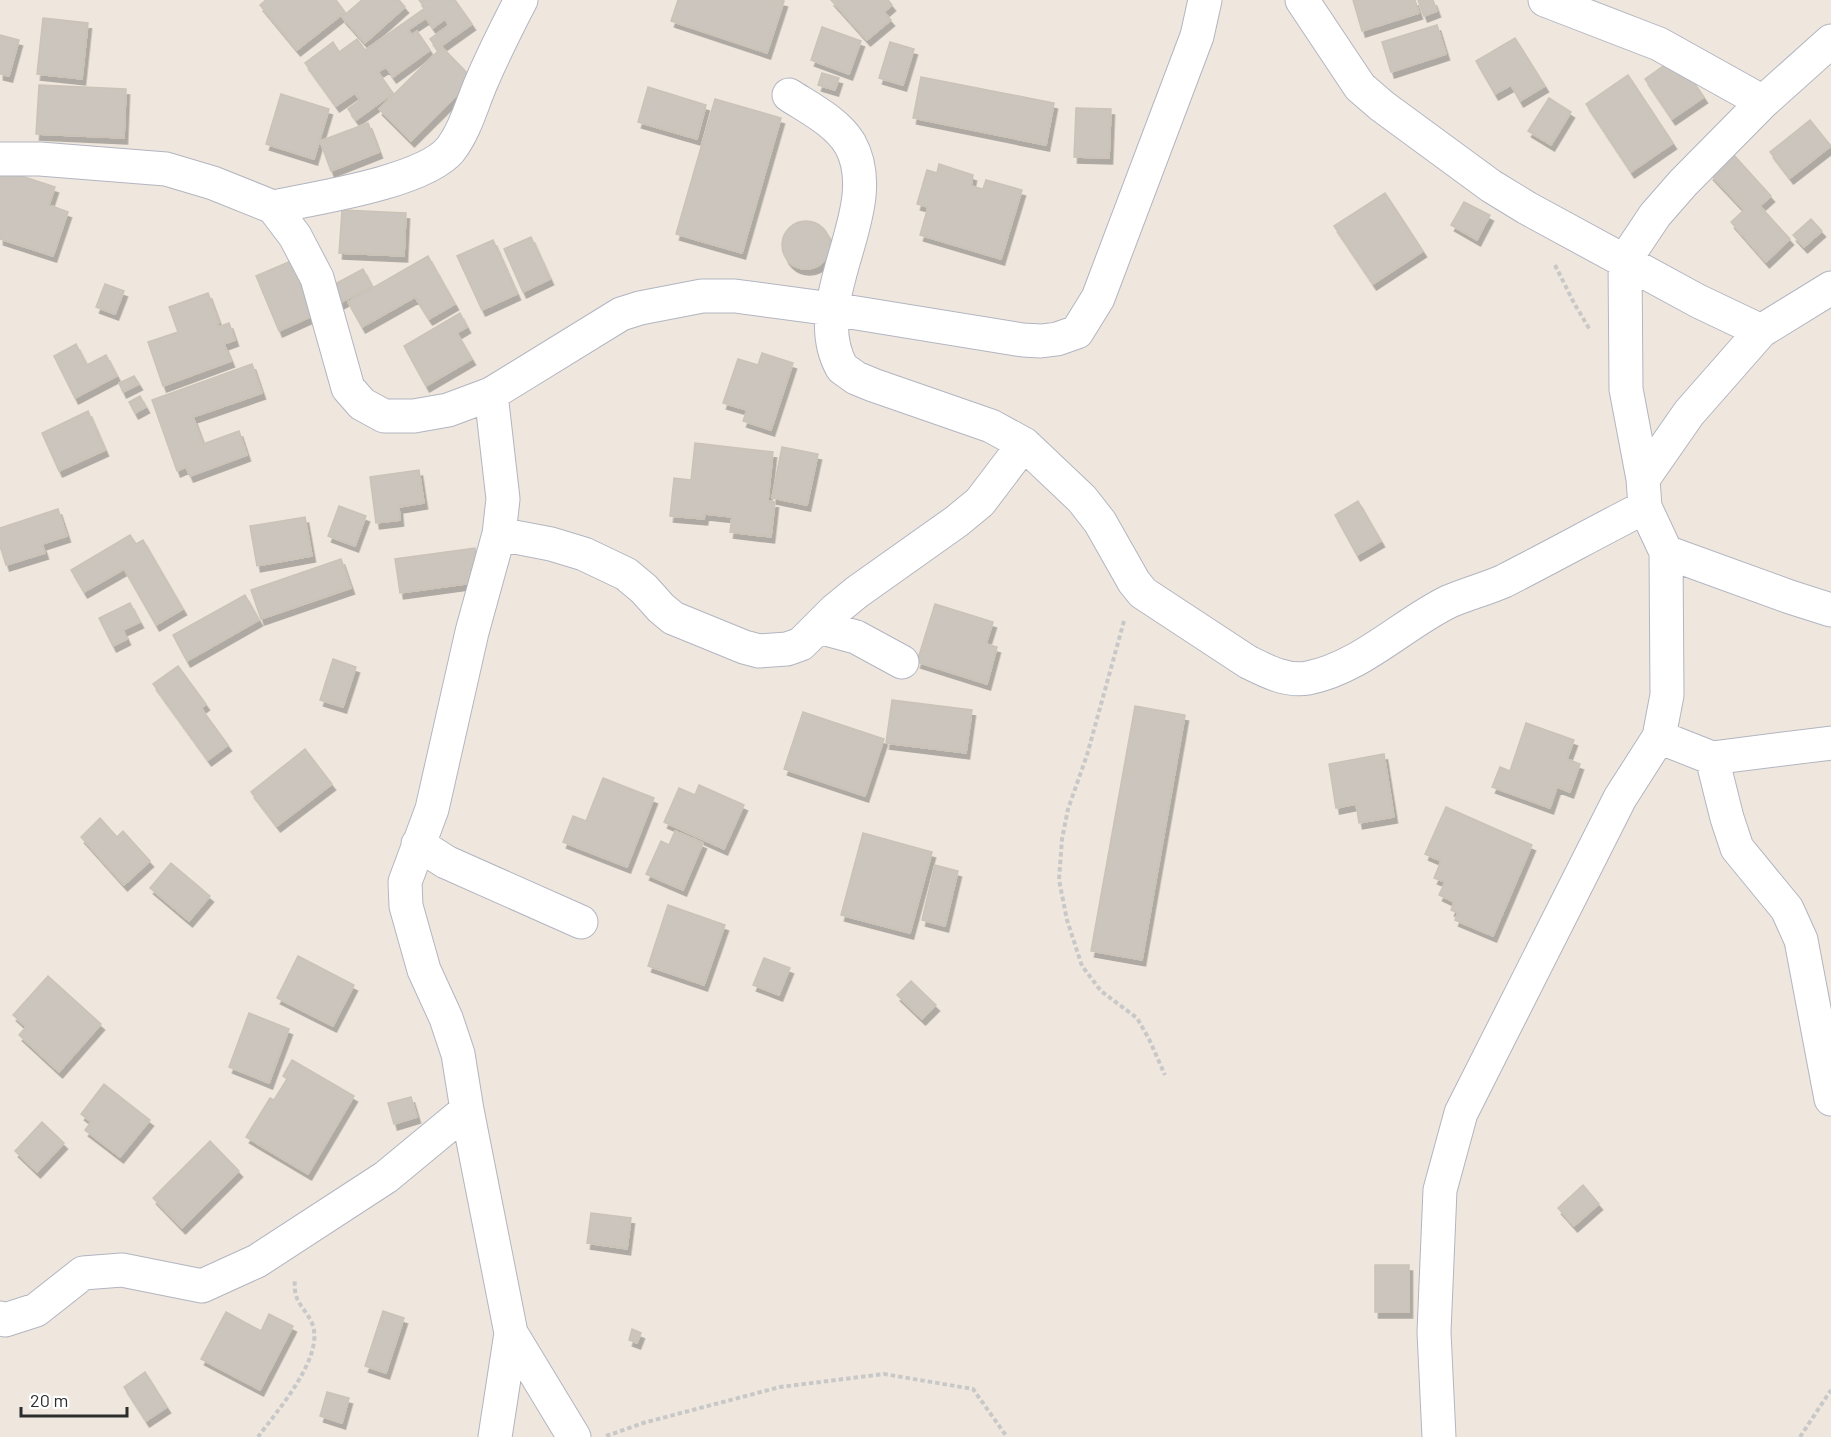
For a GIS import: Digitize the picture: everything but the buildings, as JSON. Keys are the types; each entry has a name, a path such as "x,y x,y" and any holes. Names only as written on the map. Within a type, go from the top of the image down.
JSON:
{"street":[{"path":"273,207 396,180 444,156 458,136 493,53 520,0"},
{"path":"0,159 40,159 166,168 213,183 273,207 295,236 317,278 348,388 363,404 384,416 414,416 448,410 490,394 607,322 640,308 702,296 724,296 832,309 1023,340 1057,339 1077,332 1091,312 1103,286 1197,36 1205,0"},
{"path":"1302,0 1360,87 1382,106 1491,186 1698,301 1761,331"},
{"path":"1545,0 1681,54 1762,102"},
{"path":"1439,1437 1434,1332 1440,1190 1461,1113 1620,798 1659,737 1667,695 1666,552 1644,493 1626,389 1624,260 1655,215 1683,183 1762,102 1831,41"},
{"path":"789,95 840,132 849,143 857,168 858,201 832,309 833,336 838,363 846,373 873,385 991,426 1024,444 1082,499 1100,522 1134,582 1154,602 1248,662 1280,676 1308,678 1336,669 1378,646 1448,602 1501,582 1644,493 1689,413 1761,331 1831,288"},
{"path":"490,394 497,435 503,499 499,534 472,632 432,809 405,882 406,906 424,970 446,1018 458,1054 511,1333 495,1437"},
{"path":"499,534 551,544 584,554 626,574 673,618 752,650 776,651 795,647 857,592 980,502 1024,444"},
{"path":"1666,552 1831,610"},
{"path":"819,627 856,637 902,662"},
{"path":"1659,737 1712,758 1831,743"},
{"path":"1712,758 1737,848 1786,909 1801,940 1831,1098"},
{"path":"418,844 446,862 581,922"},
{"path":"0,1318 6,1320 36,1311 83,1273 122,1270 202,1286 257,1261 312,1223 386,1177 467,1110"},
{"path":"511,1333 574,1437"}],"path":[{"path":"1554,262 1574,303 1592,332"},
{"path":"1134,582 1087,755 1068,810 1062,839 1059,880 1067,920 1082,966 1101,991 1137,1018 1165,1075"},
{"path":"258,1437 304,1372 311,1356 313,1327 300,1305 294,1288 312,1223"},
{"path":"602,1437 643,1423 780,1387 884,1374 973,1389 1007,1437"},
{"path":"1800,1437 1831,1390"}]}
